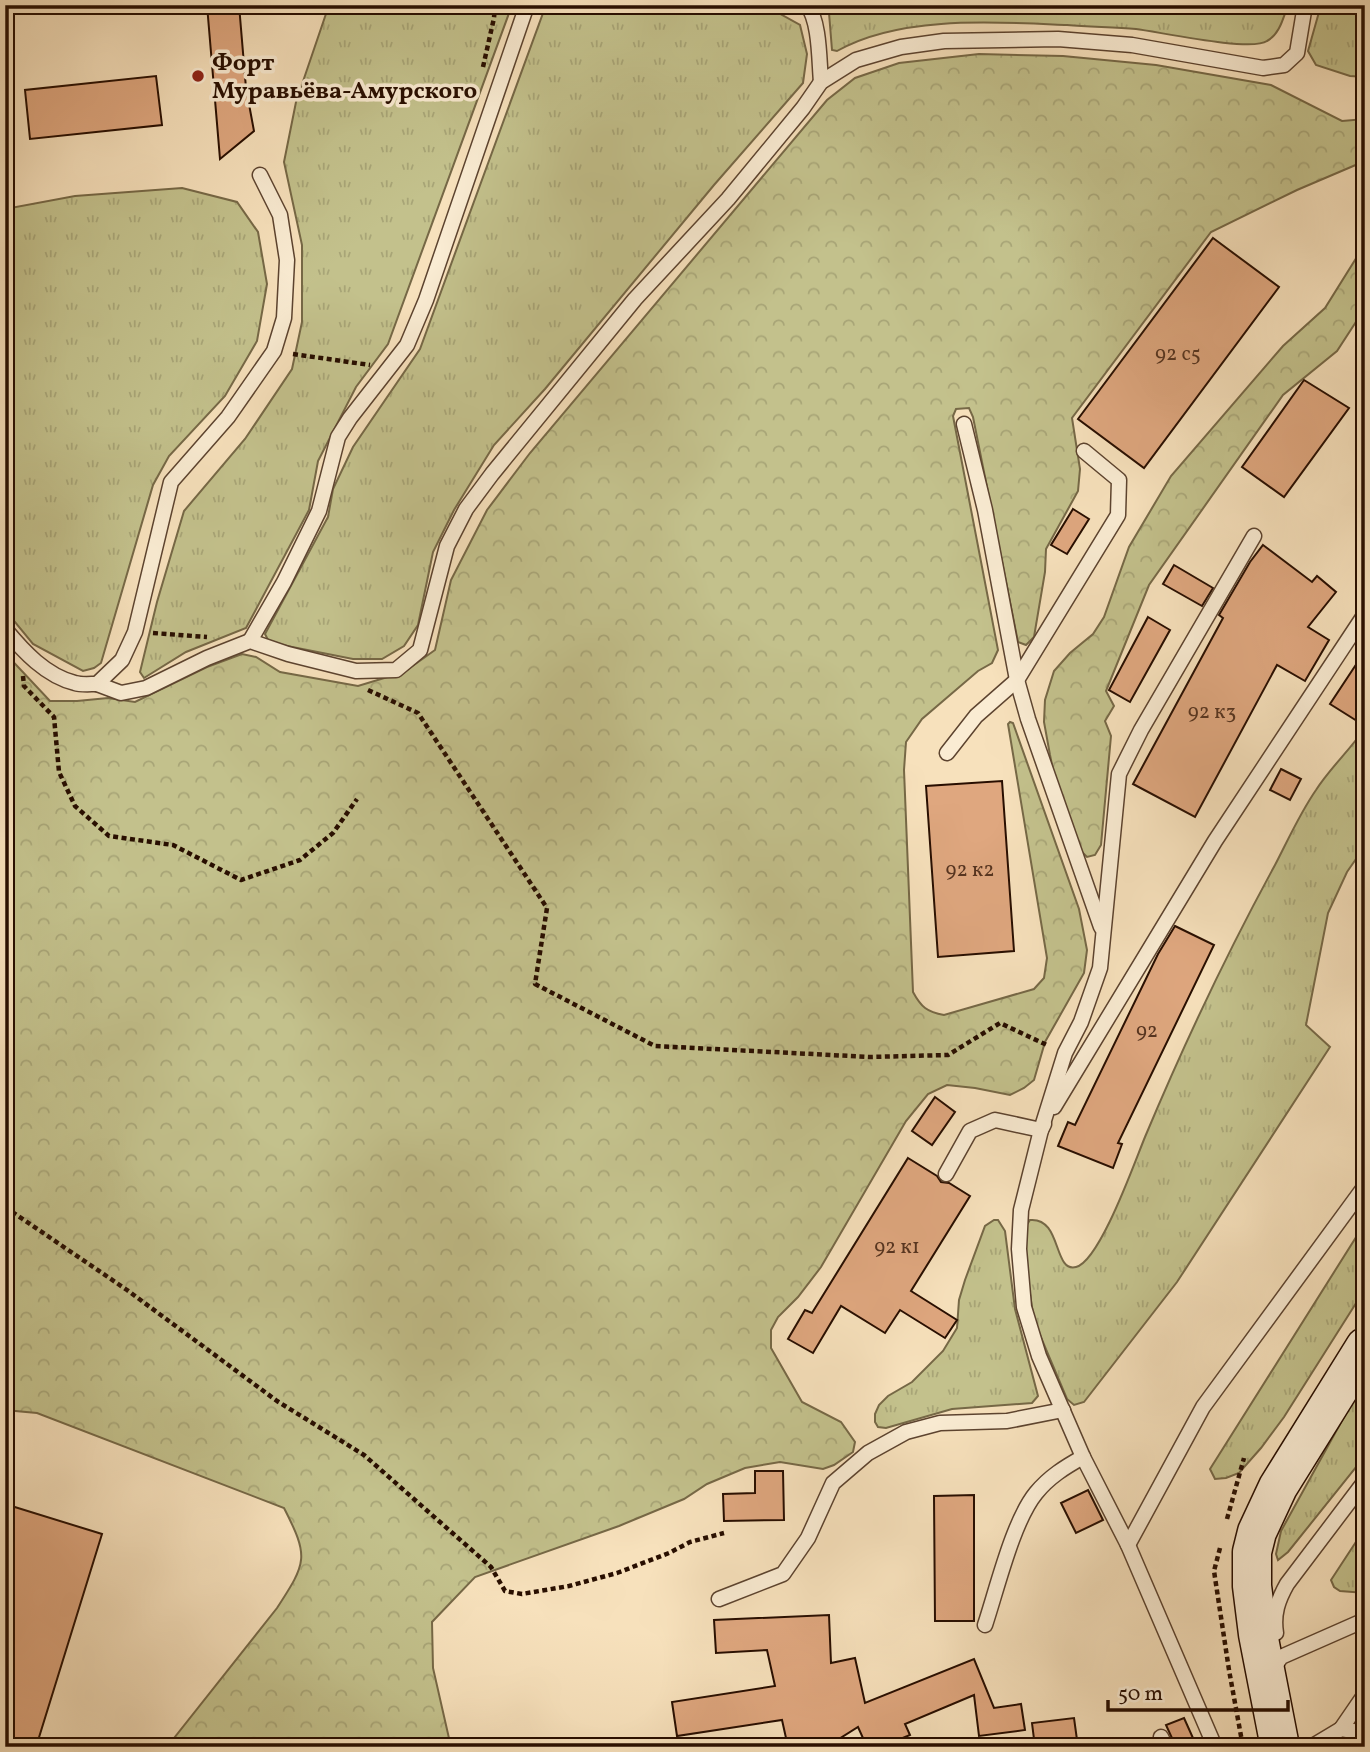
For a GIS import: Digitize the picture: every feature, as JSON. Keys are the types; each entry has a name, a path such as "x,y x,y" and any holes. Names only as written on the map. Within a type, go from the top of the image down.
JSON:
{"main road":[{"path":"1280,1747 1273,1668 1252,1586 1252,1552 1257,1532 1278,1487 1365,1347"}],"lane":[{"path":"5,629 23,651 46,669 75,684 97,684 121,692 146,688 250,641 320,511 338,437 407,345 426,300 527,5"},
{"path":"807,5 815,27 821,82"},
{"path":"250,641 288,654 356,671 396,670 420,650 447,545 466,509 557,392 635,299 727,199 803,108 821,82 856,60 901,47 958,41 1058,39 1132,45 1264,68 1284,65 1297,53 1305,5"},
{"path":"97,684 122,660 135,632 171,482 228,417 274,351 284,318 287,260 281,215 260,175"},
{"path":"964,424 985,510 1017,680 1028,719 1103,932"},
{"path":"947,752 976,716 1017,680 1118,514 1119,480 1084,451"},
{"path":"1215,1747 1128,1545 1083,1457 1039,1356 1024,1307 1019,1249 1021,1210 1041,1130 1065,1053 1081,1021 1100,968 1119,774 1141,730 1254,536"},
{"path":"1041,1130 1215,841 1365,614"},
{"path":"946,1174 970,1131 995,1120 1041,1130"},
{"path":"1128,1545 1203,1407 1365,1186"},
{"path":"719,1599 783,1574 808,1538 833,1483 868,1453 906,1432 940,1423 1007,1421 1063,1410"},
{"path":"985,1625 1024,1511 1035,1493 1054,1474 1083,1457"},
{"path":"1365,1481 1286,1584 1278,1600 1274,1620 1273,1668 1365,1620"},
{"path":"1311,1747 1328,1742 1341,1729 1365,1695"},
{"path":"1341,1729 1365,1733"}],"path":[{"path":"482,71 495,5"},
{"path":"274,351 371,365"},
{"path":"135,632 250,641"},
{"path":"23,651 24,686 54,717 59,772 64,784 75,806 109,836 173,845 241,880 300,860 332,833 357,799"},
{"path":"359,686 418,713 547,908 535,984 655,1046 870,1057 948,1055 1000,1023 1065,1053"},
{"path":"5,1207 127,1290 277,1401 364,1455 491,1567 505,1591 522,1594 569,1586 617,1573 690,1542 724,1533"}],"green space":[{"path":"329,5 512,5 388,344 356,387 318,461 309,510 246,628 186,652 144,678 140,672 184,511 245,439 292,369 302,322 302,245 284,162 296,102"},
{"path":"546,5 764,5 800,25 807,54 803,83 714,185 545,389 494,445 454,510 433,552 418,625 404,646 382,659 353,659 268,640 265,634 328,517 333,489 353,447 420,349"},
{"path":"826,5 1288,5 1275,34 1258,44 1225,43 1127,28 980,22 890,31 862,39 837,51 832,50"},
{"path":"1321,5 1365,5 1365,77 1350,76 1316,65 1308,51"},
{"path":"979,54 1063,56 1156,65 1271,85 1342,121 1365,119 1365,161 1297,190 1211,232 1072,418 1080,469 1078,491 1046,549 1045,572 1034,637 1026,645 1018,642 973,417 969,408 956,409 953,416 998,650 992,663 978,671 922,719 906,742 904,770 913,992 925,1008 944,1015 1034,989 1044,978 1047,958 1008,724 1013,723 1079,909 1087,950 1084,973 1045,1042 1034,1080 1010,1095 947,1085 928,1094 906,1121 821,1267 798,1297 778,1317 771,1330 771,1348 802,1402 841,1422 855,1442 853,1452 823,1469 780,1462 745,1468 707,1484 684,1499 619,1526 475,1577 432,1622 433,1668 451,1747 167,1747 277,1608 299,1569 301,1549 284,1508 37,1413 5,1410 5,653 50,701 108,698 135,702 207,667 242,654 256,657 280,672 358,686 404,672 435,650 451,580 487,510 530,453 827,100 855,78 899,63"},
{"path":"182,188 237,202 258,232 267,284 257,341 225,396 169,456 153,485 101,663 83,671 33,644 5,610 5,209 75,196"},
{"path":"1365,244 1365,308 1337,351 1283,395 1149,585 1106,691 1114,706 1105,721 1111,736 1101,845 1095,855 1087,857 1077,847 1056,784 1044,722 1045,700 1054,671 1093,634 1104,617 1129,547 1171,476 1283,346 1325,308"},
{"path":"1365,728 1365,846 1347,872 1328,913 1306,1025 1330,1047 1177,1282 1084,1402 1074,1405 1067,1399 1034,1321 1026,1266 1026,1226 1030,1220 1040,1221 1047,1227 1069,1267 1076,1267 1085,1261 1096,1248 1116,1209 1191,1033 1257,898 1310,799"},
{"path":"998,1220 1005,1231 1015,1309 1038,1396 1032,1403 952,1409 886,1428 878,1427 875,1414 879,1405 888,1396 912,1382 943,1351 957,1328 959,1300 965,1280 985,1226"},
{"path":"1365,1223 1365,1289 1284,1417 1261,1448 1239,1473 1215,1479 1210,1469"},
{"path":"1365,1379 1365,1456 1288,1552 1278,1560 1276,1554 1281,1531"},
{"path":"1365,1528 1365,1593 1340,1591 1334,1587 1331,1580"}],"building":[{"path":"207,5 239,5 246,88 254,131 220,159"},
{"path":"156,76 162,125 30,139 25,90"},
{"path":"1213,238 1279,287 1144,468 1078,419"},
{"path":"1304,380 1349,408 1284,497 1242,467"},
{"path":"1073,509 1089,519 1067,554 1051,545"},
{"path":"1263,545 1312,582 1317,576 1336,592 1308,627 1329,640 1305,681 1277,665 1195,817 1133,784 1223,618 1219,615"},
{"path":"1174,565 1213,588 1202,606 1163,584"},
{"path":"1148,617 1170,630 1130,702 1109,690"},
{"path":"1365,651 1365,726 1330,704"},
{"path":"1281,769 1301,779 1290,800 1270,790"},
{"path":"1002,781 1014,951 938,957 926,786"},
{"path":"1175,926 1214,945 1118,1143 1122,1144 1113,1168 1058,1146 1068,1122 1075,1125 1158,954"},
{"path":"935,1097 955,1112 932,1145 912,1131"},
{"path":"908,1158 937,1176 941,1182 949,1183 970,1196 911,1291 957,1320 945,1338 900,1310 885,1333 841,1306 813,1353 788,1339 805,1310 812,1313"},
{"path":"755,1471 783,1471 784,1520 724,1521 723,1494 755,1493"},
{"path":"1088,1490 1103,1520 1076,1533 1061,1503"},
{"path":"974,1495 974,1621 935,1621 934,1496"},
{"path":"5,1504 102,1534 36,1747 5,1747"},
{"path":"829,1615 831,1663 855,1658 865,1703 974,1659 994,1708 1021,1704 1025,1730 979,1736 974,1695 905,1724 910,1735 881,1747 867,1747 858,1727 834,1742 813,1747 788,1747 782,1720 677,1736 672,1702 775,1686 767,1650 716,1653 714,1620"},
{"path":"1074,1718 1078,1747 1035,1747 1032,1723"},
{"path":"1184,1718 1197,1747 1176,1747 1166,1725"}],"place":[{"name":"Форт Муравьёва-Амурского","path":"198,76"}]}
